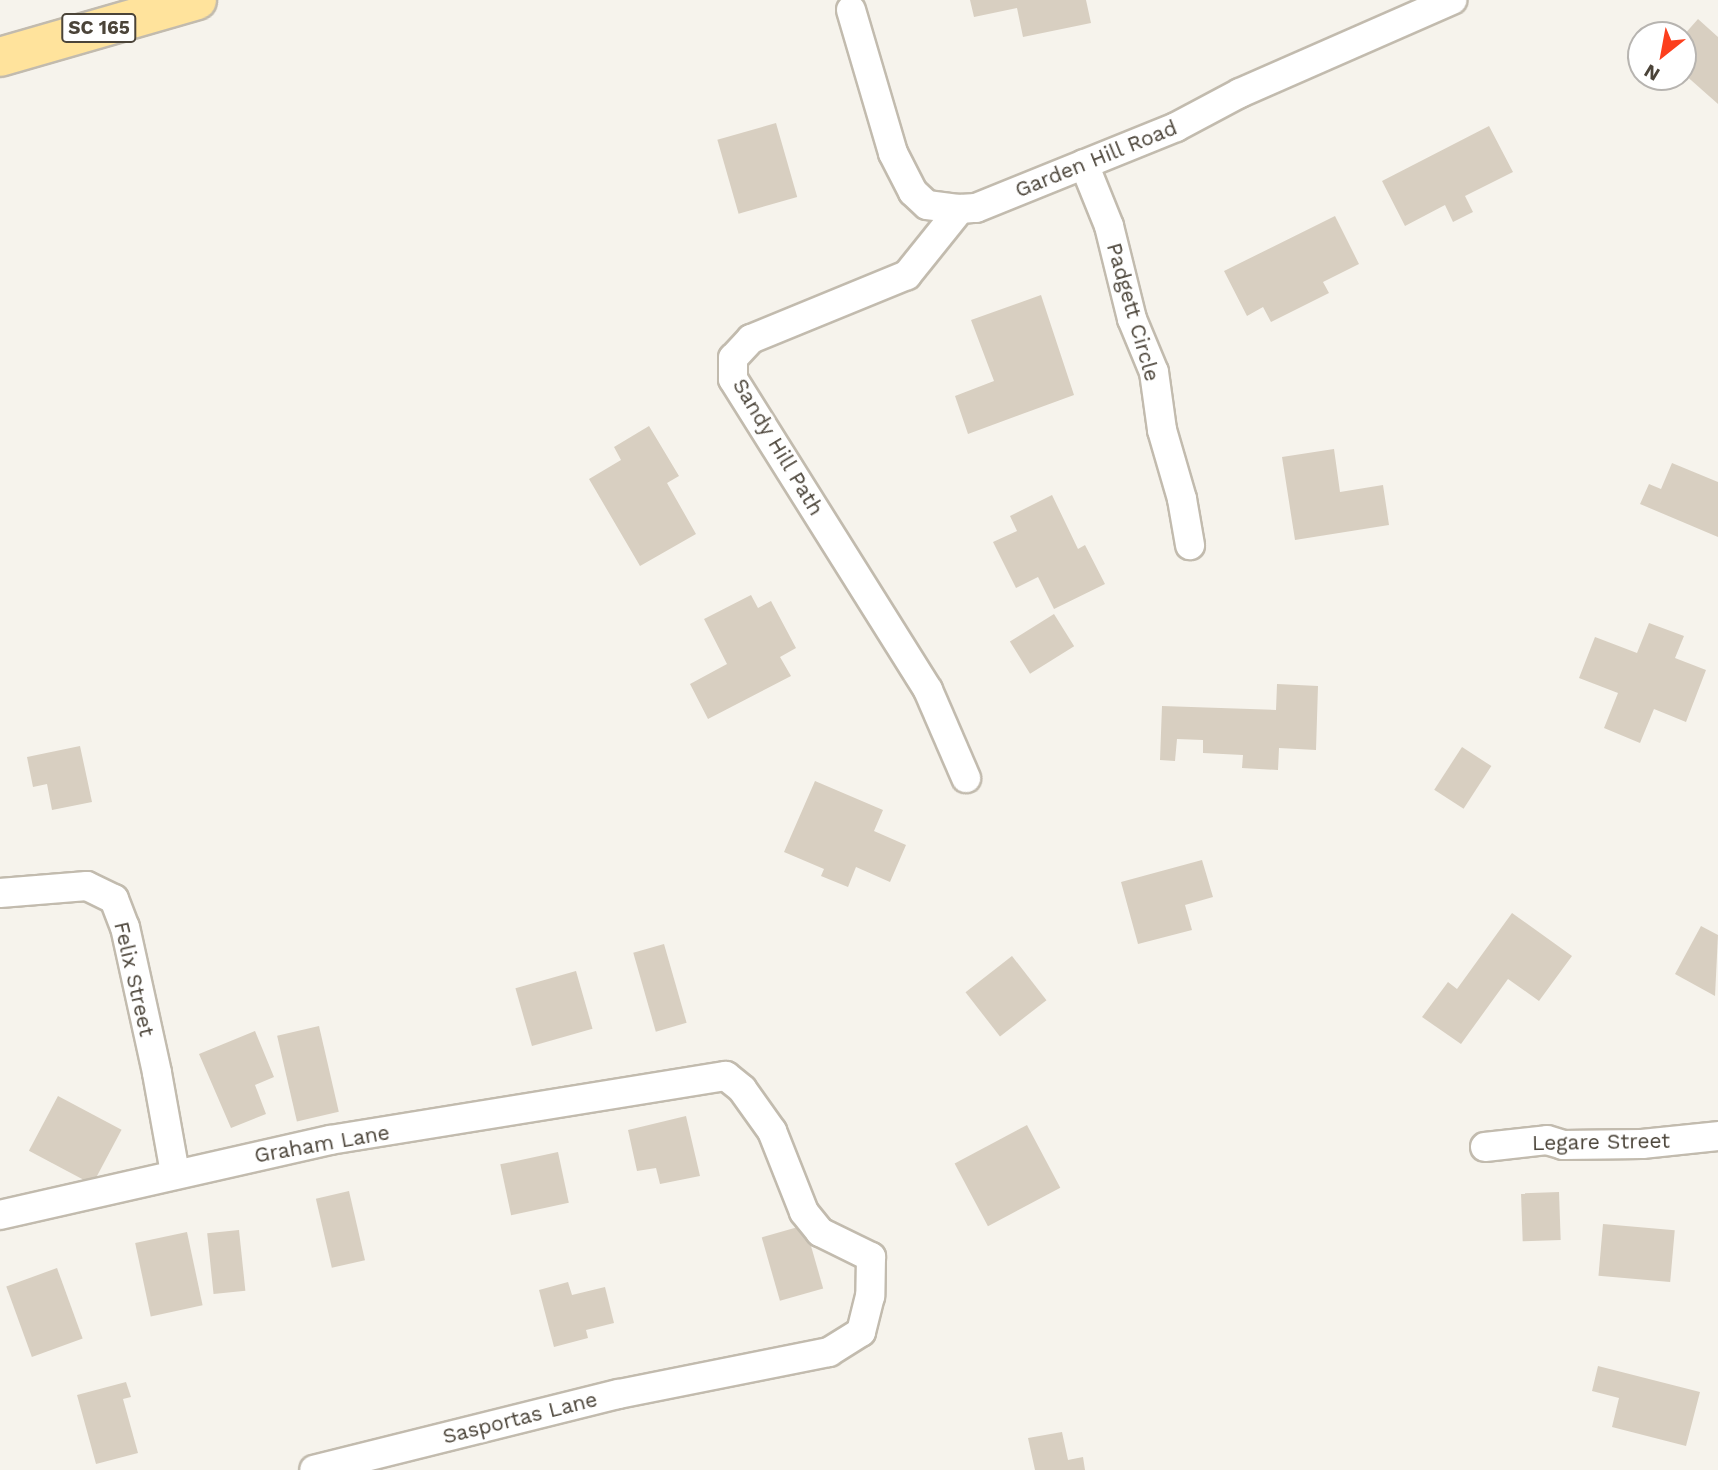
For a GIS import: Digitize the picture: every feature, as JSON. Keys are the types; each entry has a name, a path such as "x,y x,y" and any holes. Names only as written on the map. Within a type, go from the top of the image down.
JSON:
{"main road":[{"name":"SC 165","path":"0,57 197,0"}],"street":[{"name":"Garden Hill Road","path":"851,9 893,153 913,192 927,205 960,209 976,208 1177,127 1240,93 1452,0"},
{"name":"Padgett Circle","path":"1084,164 1109,226 1132,318 1154,372 1162,430 1182,499 1189,545"},
{"name":"Sandy Hill Path","path":"960,209 907,275 751,339 733,358 733,379 928,690 966,778"},
{"name":"Felix Street","path":"0,893 87,886 114,900 125,927 158,1073 174,1173"},
{"name":"Graham Lane","path":"0,1215 174,1173 331,1140 726,1076 742,1089 772,1131 804,1212 820,1232 871,1257 870,1296 861,1332 845,1345 728,1372"},
{"name":"Legare Street","path":"1485,1147 1547,1140 1563,1145 1642,1144 1718,1136"},
{"name":"Sasportas Lane","path":"314,1470 618,1394 728,1372"}],"building":[{"path":"970,0 1086,0 1091,23 1023,37 1017,8 974,17"},
{"path":"1698,19 1718,37 1718,104 1697,85"},
{"path":"776,123 797,197 739,214 717,140"},
{"path":"1489,126 1513,172 1465,196 1473,212 1453,222 1445,205 1405,226 1382,181"},
{"path":"1335,216 1359,264 1323,282 1329,293 1271,322 1263,307 1247,316 1224,271"},
{"path":"1041,295 1074,395 968,434 955,396 994,381 971,320"},
{"path":"649,426 679,476 667,483 696,534 640,566 589,479 621,460 614,447"},
{"path":"1334,449 1340,492 1383,485 1389,525 1295,540 1282,457"},
{"path":"1672,463 1718,482 1718,537 1640,504 1649,484 1661,489"},
{"path":"1052,495 1078,549 1085,545 1105,584 1054,609 1038,577 1016,588 993,542 1017,531 1010,516"},
{"path":"751,595 758,608 771,601 796,648 780,657 791,676 708,719 690,684 727,664 704,619"},
{"path":"1054,614 1074,646 1030,674 1010,642"},
{"path":"1649,623 1684,636 1675,658 1706,670 1686,722 1654,709 1640,743 1604,728 1618,693 1579,678 1595,637 1637,653"},
{"path":"1277,684 1318,686 1316,750 1279,748 1278,770 1242,768 1243,755 1203,753 1203,740 1177,739 1175,761 1160,760 1162,706 1276,710"},
{"path":"80,746 92,802 52,810 47,784 33,787 27,757"},
{"path":"1462,747 1491,766 1464,809 1434,790"},
{"path":"815,781 883,810 874,831 906,845 890,882 856,867 848,887 821,876 824,869 784,852"},
{"path":"1202,860 1213,897 1185,905 1192,930 1138,944 1121,882"},
{"path":"1512,913 1572,956 1539,1001 1508,979 1461,1044 1422,1017 1448,982 1457,989"},
{"path":"1701,926 1718,935 1715,996 1675,974"},
{"path":"664,944 687,1023 656,1032 633,953"},
{"path":"1012,956 1046,1000 1000,1036 966,992"},
{"path":"576,971 593,1029 532,1046 515,988"},
{"path":"319,1026 339,1112 297,1121 277,1036"},
{"path":"255,1031 274,1077 255,1085 266,1114 231,1128 199,1054"},
{"path":"58,1096 122,1130 92,1185 29,1151"},
{"path":"686,1116 700,1176 660,1184 656,1168 637,1171 628,1130"},
{"path":"1027,1125 1060,1188 988,1226 955,1163"},
{"path":"558,1152 569,1203 511,1215 500,1164"},
{"path":"349,1191 365,1260 332,1268 316,1199"},
{"path":"1559,1192 1561,1240 1523,1241 1521,1193"},
{"path":"1603,1224 1675,1230 1670,1282 1598,1276"},
{"path":"805,1225 823,1288 780,1301 762,1237"},
{"path":"239,1230 245,1291 214,1294 207,1233"},
{"path":"187,1232 203,1305 151,1316 135,1243"},
{"path":"57,1268 83,1338 32,1357 6,1286"},
{"path":"568,1282 572,1295 605,1287 614,1323 586,1330 588,1338 554,1347 539,1290"},
{"path":"1598,1366 1700,1392 1686,1446 1612,1427 1619,1398 1592,1391"},
{"path":"126,1382 131,1397 123,1399 138,1453 96,1464 77,1395"},
{"path":"1062,1432 1068,1460 1083,1457 1085,1470 1035,1470 1028,1438"}]}
